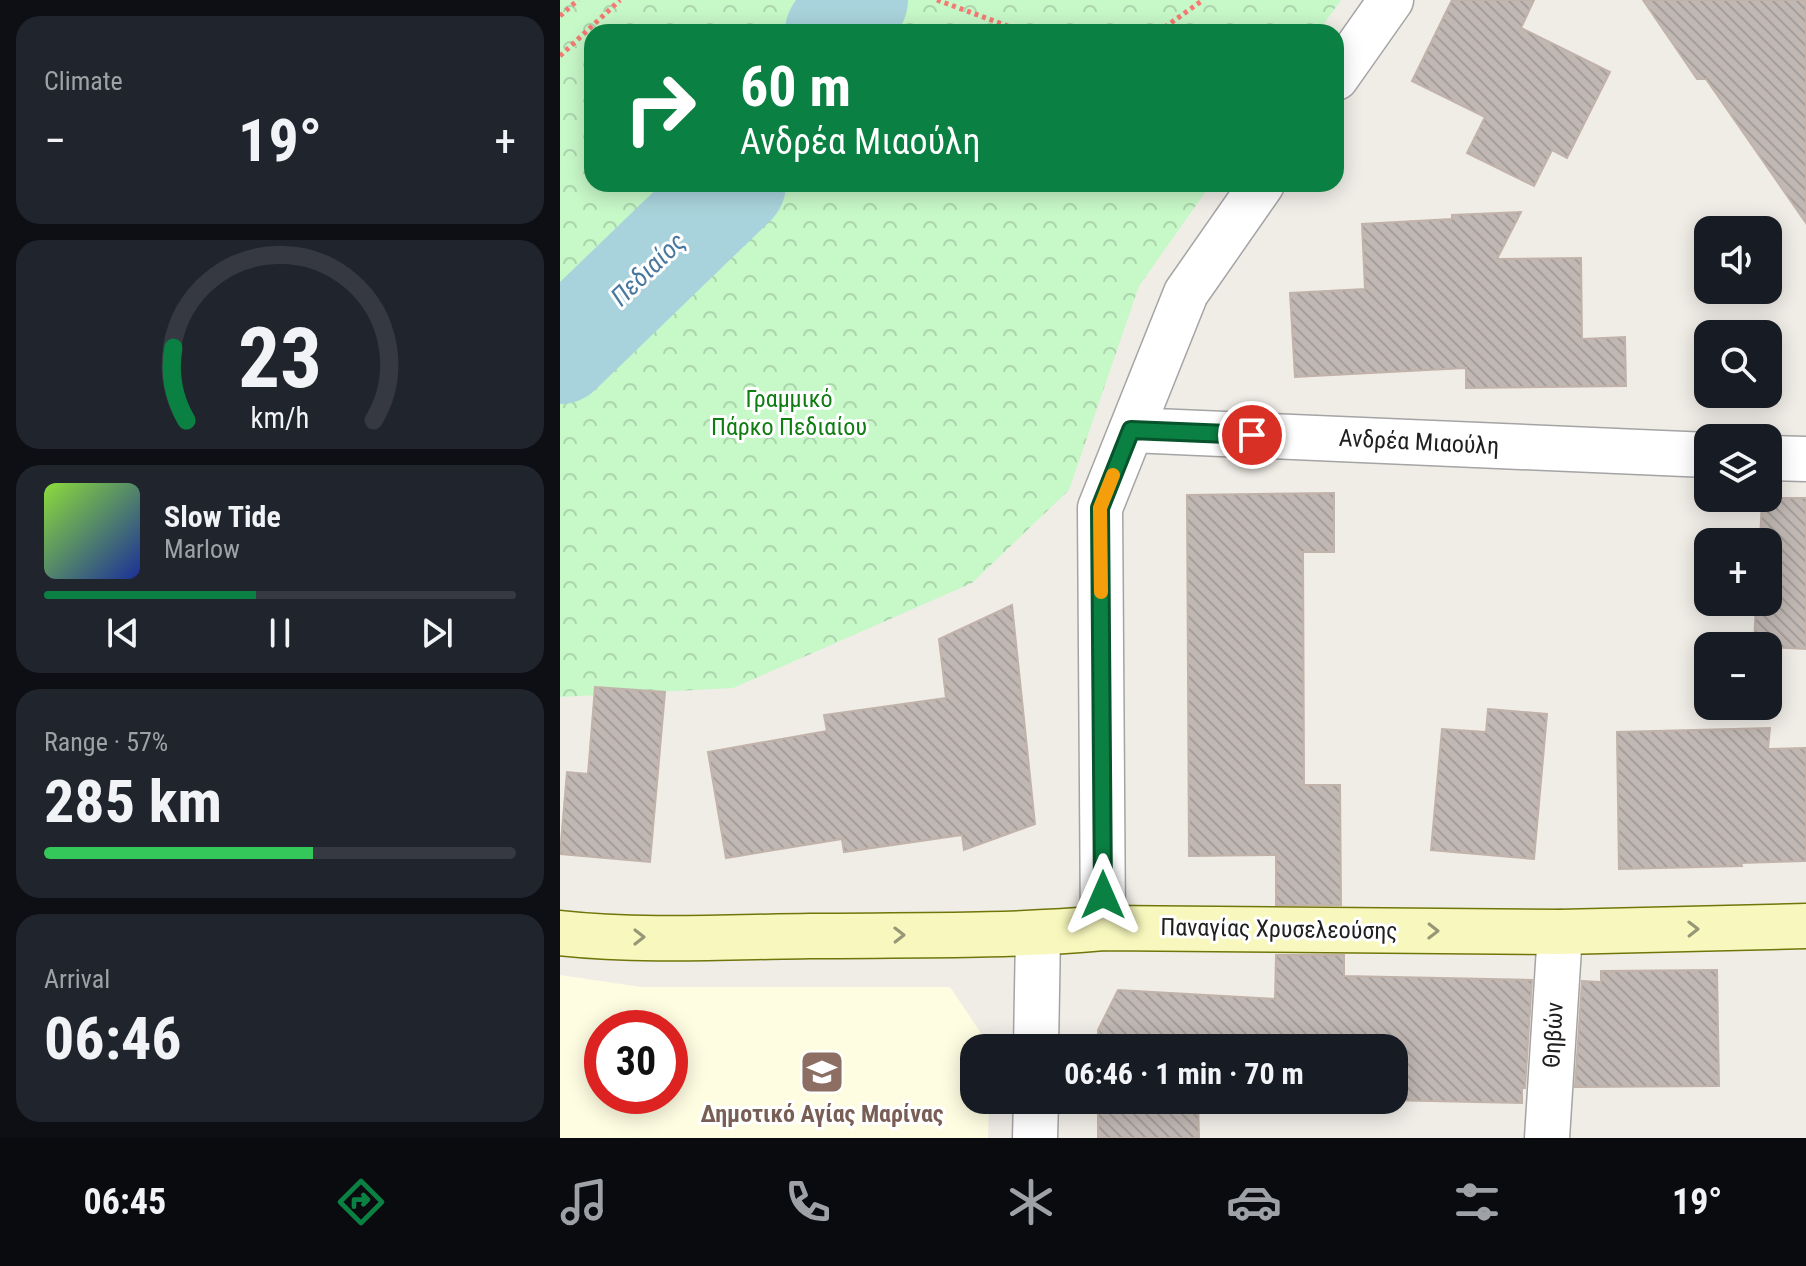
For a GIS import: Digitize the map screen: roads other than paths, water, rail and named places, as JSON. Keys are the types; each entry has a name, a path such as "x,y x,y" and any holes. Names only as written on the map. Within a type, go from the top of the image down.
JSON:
{"street":[{"path":"1344,67 1391,0"},
{"path":"1103,928 1100,508 1186,293 1256,192"},
{"name":"Ανδρέα Μιαούλη","path":"1131,430 1694,454"},
{"path":"1782,458 1806,459"},
{"name":"Παναγίας Χρυσελεούσης","path":"560,933 597,937 1038,934 1103,928 1560,932 1806,926"},
{"name":"Θηβών","path":"1547,1138 1560,932"},
{"path":"1036,1034 1038,934"},
{"path":"1035,1138 1036,1114"}],"waterway":[{"name":"Πεδιαίος","path":"841,24 857,0"},
{"name":"Πεδιαίος","path":"560,353 727,192"}],"place":[{"name":"Δημοτικό Αγίας Μαρίνας","path":"822,1072"}],"park label":[{"name":"Γραμμικό Πάρκο Πεδιαίου","path":"789,413"}]}
